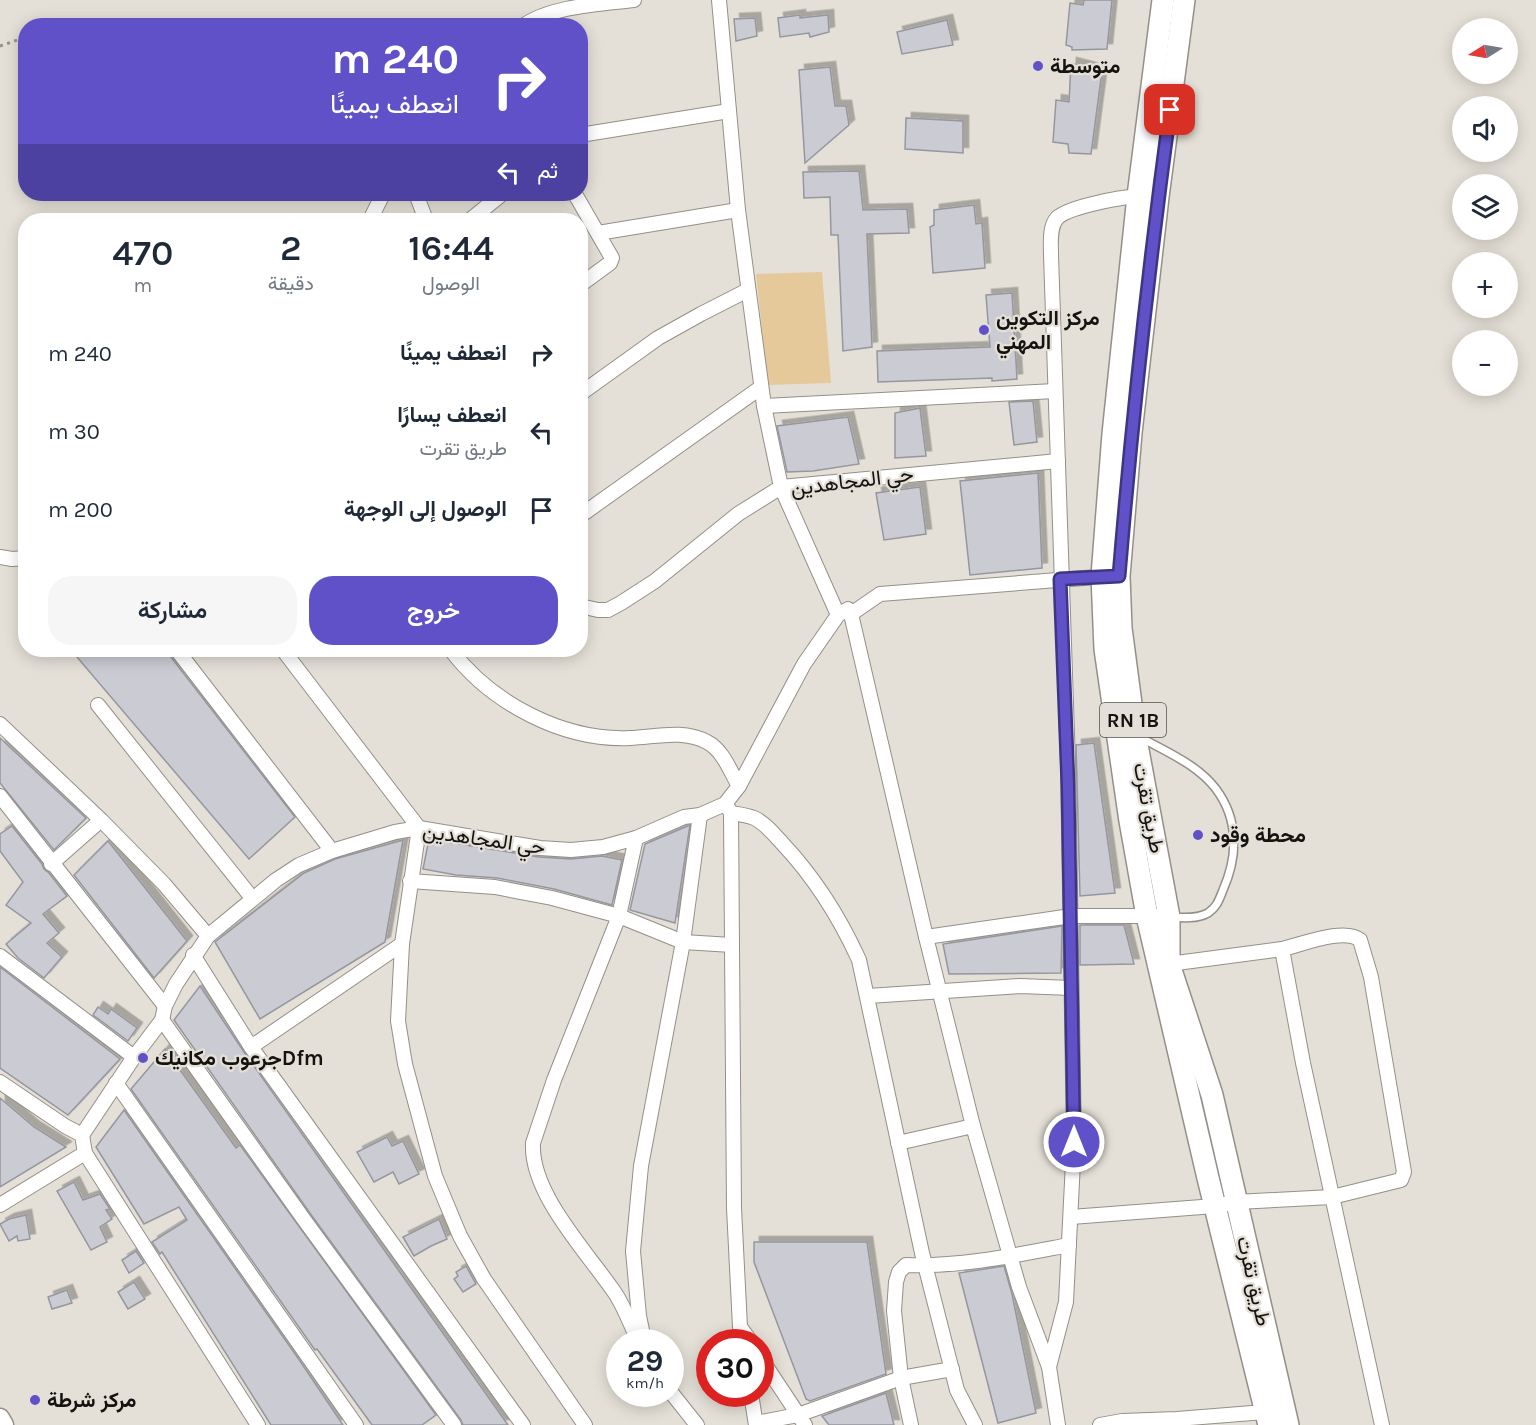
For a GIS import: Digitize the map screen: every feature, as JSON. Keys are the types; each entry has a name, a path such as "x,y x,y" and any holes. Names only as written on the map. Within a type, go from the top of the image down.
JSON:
{"main road":[{"name":"طريق تقرت","path":"1148,197 1163,0"},
{"name":"طريق تقرت","path":"1184,0 1148,197 1113,434 1111,576 1105,649 1169,917 1169,964 1212,1095 1288,1425"},
{"name":"طريق تقرت","path":"1126,731 1130,821 1148,916 1267,1418"},
{"path":"0,1418 4,1425"}],"street":[{"path":"539,18 567,9 634,0"},
{"path":"588,608 608,610 621,603 655,581 738,514 781,487 760,388 738,210 719,0"},
{"path":"588,134 729,111"},
{"path":"1049,1367 1066,1302 1074,1142 1071,916 1050,255 1052,231 1057,219 1075,209 1148,197"},
{"path":"479,213 493,201"},
{"path":"598,233 738,210"},
{"path":"588,216 612,258 610,263 588,279"},
{"path":"588,388 658,338 748,290"},
{"path":"588,510 760,388"},
{"path":"764,406 1055,391"},
{"name":"حي المجاهدين","path":"82,1135 164,1013 176,984 193,955 208,936 252,898 299,866 332,851 369,839 419,828 540,848 572,850 603,847 636,838 684,817 728,808 804,664 844,614 781,487 1058,461"},
{"path":"0,557 18,559"},
{"path":"1058,1425 1049,1367 1019,1287 973,1126 844,614 880,594 1111,576"},
{"path":"182,657 332,851"},
{"path":"288,657 419,828 402,944 398,1021 405,1064 439,1187 460,1236 484,1279 585,1425"},
{"path":"458,657 485,684 514,706 544,723 572,732 604,738 673,735 692,736 708,742 720,752 739,786"},
{"path":"98,705 252,898"},
{"path":"0,724 101,820 164,884 208,936"},
{"path":"0,796 164,1013 305,1221 447,1422"},
{"path":"740,1327 734,1208 732,945 728,808 754,818 800,862 819,886 845,928 859,960 925,1265 957,1390 975,1425"},
{"path":"642,1329 633,1251 640,1177 683,942 700,815"},
{"path":"51,864 101,820"},
{"path":"633,1329 617,1296 550,1202 539,1181 532,1153 533,1143 554,1080 619,916 636,838"},
{"path":"410,881 495,887 552,898 619,916 683,942 732,945"},
{"path":"926,937 1071,916 1169,917"},
{"path":"1071,1217 1332,1197 1401,1180 1404,1172 1371,977 1360,940 1355,936 1338,935 1282,949 1169,964"},
{"path":"251,1047 402,944"},
{"path":"1282,949 1303,1063 1382,1425"},
{"path":"193,955 251,1047 523,1425"},
{"path":"0,956 134,1057"},
{"path":"868,996 1020,986 1071,988"},
{"path":"1,1083 82,1135 85,1153 258,1425"},
{"path":"116,1083 356,1425"},
{"path":"897,1143 973,1126"},
{"path":"0,1205 85,1153"},
{"path":"910,1425 901,1378 894,1311 899,1272 906,1265 1010,1257 1069,1245"},
{"path":"754,1407 756,1424 801,1420 901,1378 952,1369"},
{"path":"774,1379 801,1420"},
{"path":"683,1407 697,1425"},
{"path":"1100,1425 1122,1421 1267,1418"}],"lane":[{"path":"1126,731 1197,769 1216,790 1230,818 1234,833 1235,852 1217,906 1206,914 1190,918 1169,917"}],"path":[{"path":"0,46 18,40"}],"shaded area":[{"path":"822,272 831,383 768,385 756,274"}],"building":[{"path":"1084,0 1112,0 1107,49 1072,50 1072,47 1066,45 1070,3 1083,5"},
{"path":"800,15 800,18 828,15 829,32 810,37 809,33 780,37 778,18"},
{"path":"755,18 757,36 736,41 734,19"},
{"path":"947,20 953,45 902,54 897,32"},
{"path":"1071,63 1102,71 1091,154 1069,153 1068,144 1053,142 1056,100 1069,102"},
{"path":"830,67 835,106 846,106 849,125 805,163 799,70"},
{"path":"906,118 963,121 963,153 905,149"},
{"path":"859,171 863,210 907,209 909,233 867,234 872,347 843,351 838,235 831,235 830,197 804,198 803,172"},
{"path":"974,205 976,224 982,223 985,268 933,273 930,227 934,225 934,210"},
{"path":"1012,293 1017,379 878,382 877,351 990,347 986,295"},
{"path":"1033,401 1037,442 1014,445 1009,402"},
{"path":"920,408 926,456 895,458 895,413"},
{"path":"848,417 859,464 813,471 787,472 777,426"},
{"path":"1038,473 1042,568 970,575 960,481"},
{"path":"920,487 926,534 884,540 876,493"},
{"path":"77,657 171,657 295,817 249,859"},
{"path":"0,738 86,818 54,850 0,783"},
{"path":"1094,743 1115,893 1080,896 1076,745"},
{"path":"690,825 675,923 630,910 645,844"},
{"path":"12,826 67,896 43,914 59,933 47,943 62,957 44,978 18,958 6,944 31,923 6,905 23,882 0,851 0,834"},
{"path":"429,839 539,857 571,859 602,856 622,860 612,905 554,889 497,878 456,875 423,869"},
{"path":"403,840 385,942 260,1019 215,942 304,873 335,859"},
{"path":"108,841 187,941 154,978 74,875"},
{"path":"1080,925 1124,925 1134,964 1080,965"},
{"path":"1062,926 1061,973 949,974 943,944"},
{"path":"0,967 120,1059 68,1115 0,1068"},
{"path":"200,986 244,1052 508,1425 463,1425 174,1020"},
{"path":"98,1007 108,1014 111,1009 137,1028 128,1041 93,1015"},
{"path":"165,1049 236,1148 240,1145 436,1415 422,1425 372,1425 317,1349 315,1350 131,1089"},
{"path":"0,1098 34,1127 66,1147 0,1187"},
{"path":"124,1110 343,1425 271,1425 162,1252 160,1254 152,1242 187,1220 179,1207 144,1224 96,1147"},
{"path":"387,1137 392,1146 403,1141 419,1174 399,1184 393,1172 374,1182 357,1152"},
{"path":"74,1182 83,1200 100,1194 110,1209 106,1210 112,1219 100,1227 107,1242 91,1250 57,1191"},
{"path":"26,1215 30,1239 18,1241 17,1236 9,1241 0,1224"},
{"path":"439,1219 447,1239 414,1256 403,1237"},
{"path":"754,1242 867,1242 886,1374 810,1401 806,1399 754,1262"},
{"path":"136,1251 144,1263 129,1273 122,1260"},
{"path":"466,1266 476,1284 463,1292 454,1279 458,1276 456,1272"},
{"path":"1004,1266 1012,1294 1036,1413 998,1423 959,1273"},
{"path":"134,1282 145,1299 128,1309 118,1292"},
{"path":"67,1290 72,1303 52,1309 48,1297"},
{"path":"886,1393 894,1425 829,1425 822,1416"}],"place":[{"name":"متوسطة","path":"1038,66"},
{"name":"مركز التكوين المهني","path":"984,330"},
{"name":"محطة وقود","path":"1198,835"},
{"name":"جرعوب مكانيكDfm","path":"143,1058"},
{"name":"مركز شرطة","path":"35,1400"}],"route":[{"path":"1074,1142 1068,785 1060,579 1119,576 1131,433 1170,110"}]}
